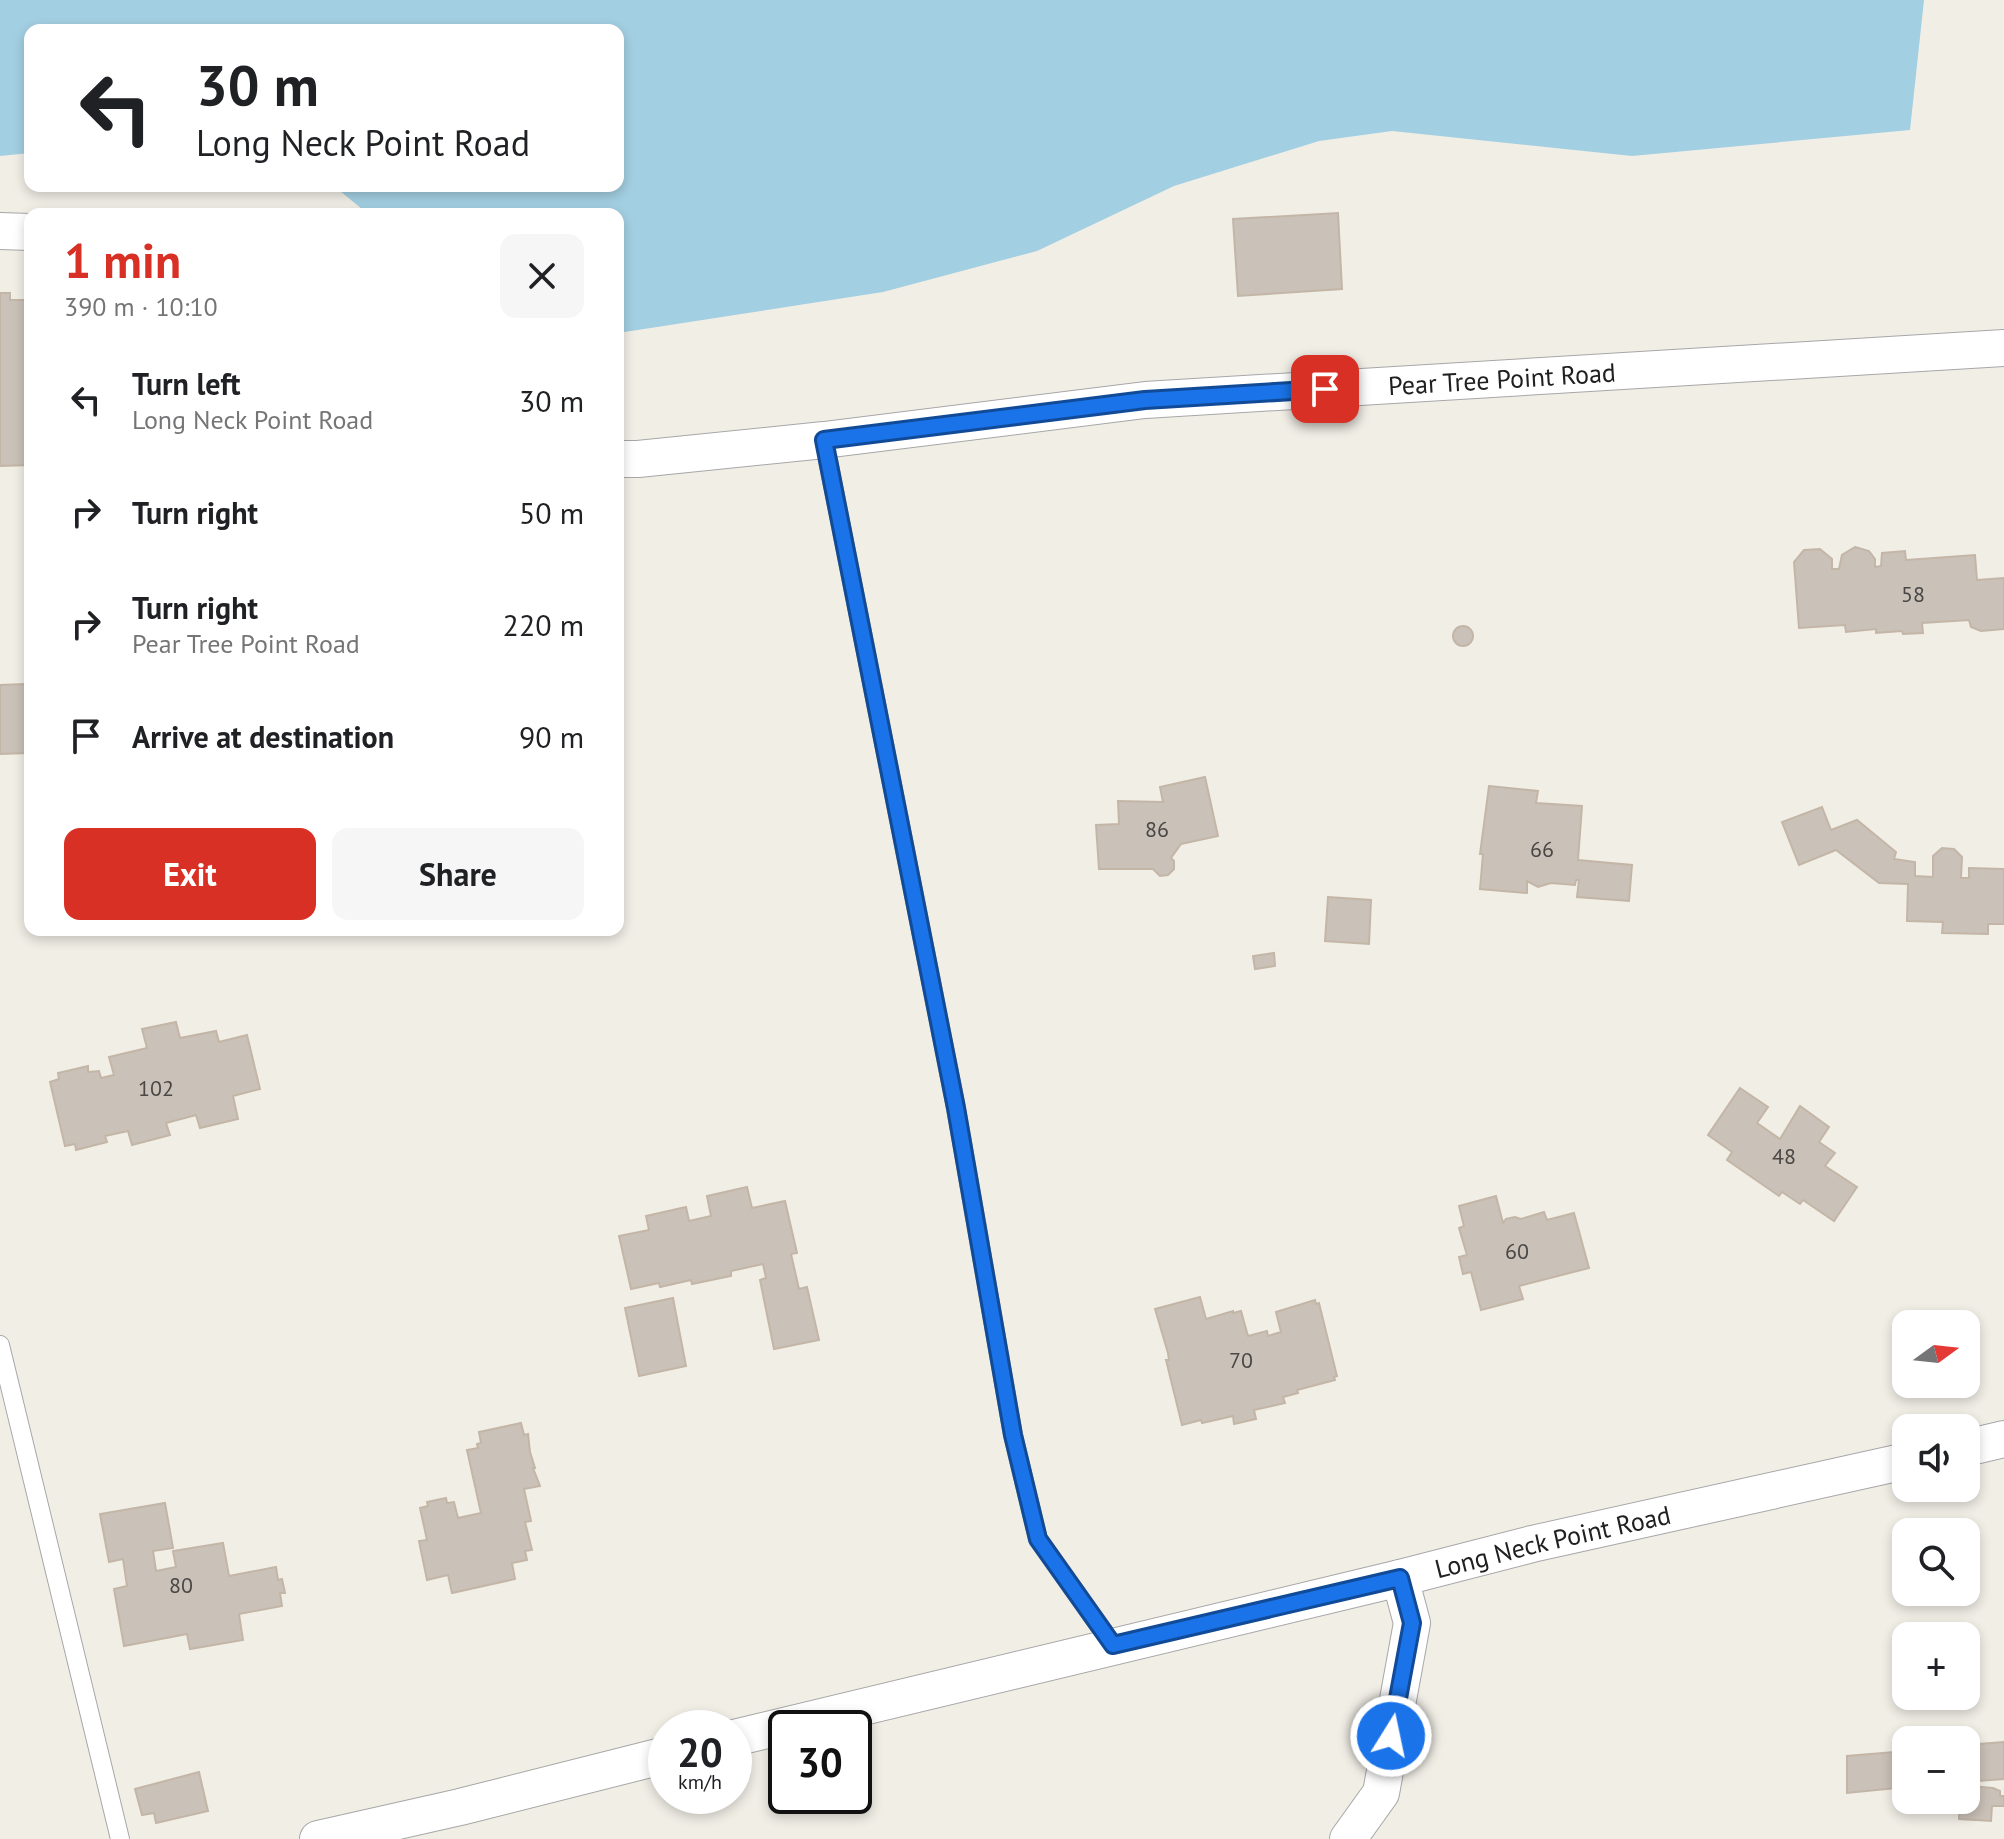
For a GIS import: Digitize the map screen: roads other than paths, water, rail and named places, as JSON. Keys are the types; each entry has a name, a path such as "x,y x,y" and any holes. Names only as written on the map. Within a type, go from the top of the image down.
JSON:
{"street":[{"path":"0,231 24,232"},
{"name":"Pear Tree Point Road","path":"624,459 824,440 1145,400 2004,348"},
{"path":"1980,1445 2004,1439"},
{"name":"Long Neck Point Road","path":"752,1734 1659,1514 1892,1464"},
{"path":"1348,1839 1381,1793 1412,1623 1400,1578"},
{"path":"318,1839 648,1760"}],"lane":[{"path":"824,440 956,1108 1013,1435 1038,1539 1113,1645"},
{"path":"0,1345 120,1839"}],"water":[{"path":"0,0 1924,0 1910,130 1632,156 1392,131 1319,141 1174,186 1037,251 883,292 624,332 624,208 361,208 341,192 624,192 624,24 24,24 24,154 0,156"}]}
